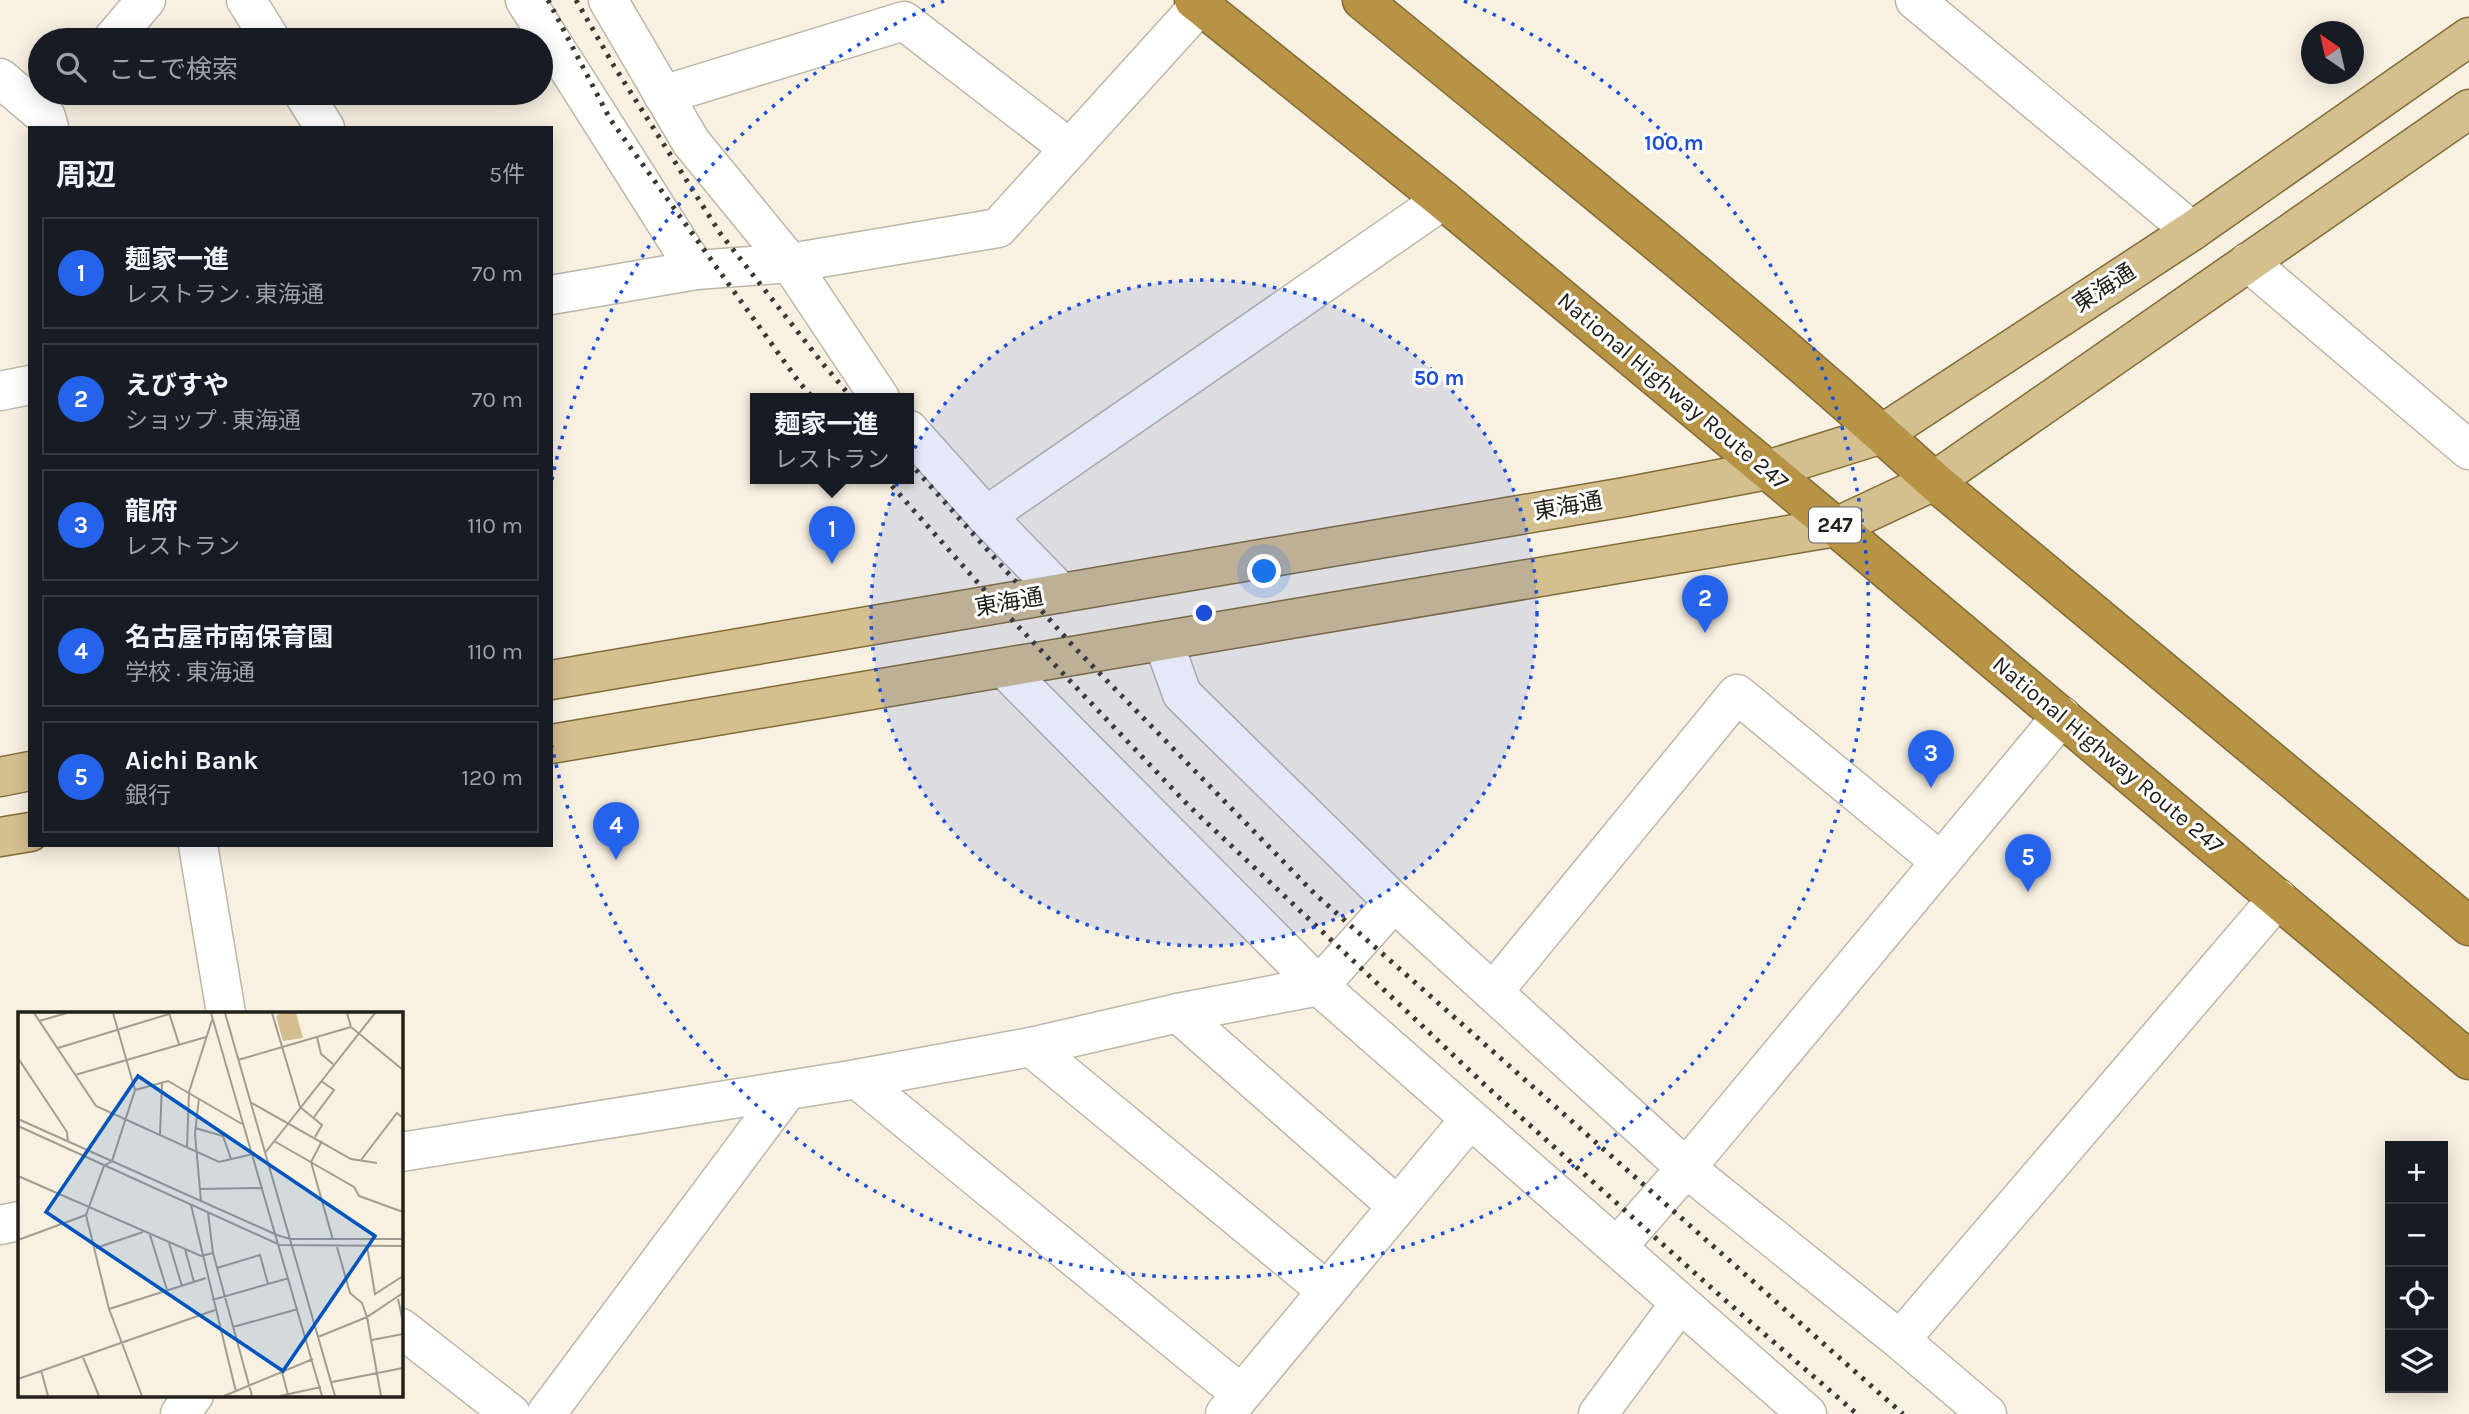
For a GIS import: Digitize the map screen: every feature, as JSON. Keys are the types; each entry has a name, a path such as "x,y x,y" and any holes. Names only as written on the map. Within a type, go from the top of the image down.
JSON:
{"highway":[{"path":"1362,0 1675,258 1934,481 2469,926"},
{"name":"National Highway Route 247","path":"1197,3 1443,200 2062,716 2469,1060"}],"main road":[{"name":"東海通","path":"553,680 1625,497 1767,470 1882,434 2192,231 2469,37"},
{"path":"553,744 1836,527 1934,481 2468,112"},
{"path":"0,777 28,771"},
{"path":"0,837 28,832"}],"street":[{"path":"122,28 146,0"},
{"path":"246,0 264,28"},
{"path":"525,0 543,28"},
{"path":"608,0 691,142 790,263 877,393"},
{"path":"1915,0 2192,231"},
{"path":"553,295 696,270 790,263 998,228 1197,3"},
{"path":"663,96 904,21 1070,149"},
{"path":"553,44 696,270"},
{"path":"0,78 28,96"},
{"path":"311,105 324,126"},
{"path":"986,516 1443,200"},
{"path":"2248,262 2469,450"},
{"path":"0,391 28,385"},
{"path":"914,436 1060,593"},
{"path":"1163,641 1182,694 1394,902 1686,1168 1900,1340 1987,1414"},
{"path":"1004,668 1319,986 1807,1414"},
{"path":"1493,992 1737,694 1941,862"},
{"path":"1617,1247 1686,1168 2062,716"},
{"path":"198,847 226,1012"},
{"path":"1900,1340 2278,898"},
{"path":"402,1152 857,1079 1031,1047 1178,1013 1319,986 1394,902"},
{"path":"1178,1013 1397,1206"},
{"path":"1031,1047 1327,1291"},
{"path":"857,1079 1233,1404 1470,1119"},
{"path":"546,1414 788,1091"},
{"path":"0,1225 18,1221"},
{"path":"1598,1414 1680,1303"},
{"path":"402,1329 511,1414"},
{"path":"180,1414 193,1396"}],"railway":[{"path":"548,0 610,119 809,393"},
{"path":"576,0 614,66 720,233 848,393"},
{"path":"914,468 1074,647 1316,895 1903,1414"},
{"path":"890,484 995,602 1188,805 1486,1086 1857,1414"}],"place":[{"name":"麺家一進","path":"832,564"},
{"name":"えびすや","path":"1705,633"},
{"name":"龍府","path":"1931,788"},
{"name":"名古屋市南保育園","path":"616,860"},
{"name":"Aichi Bank","path":"2028,892"}]}
